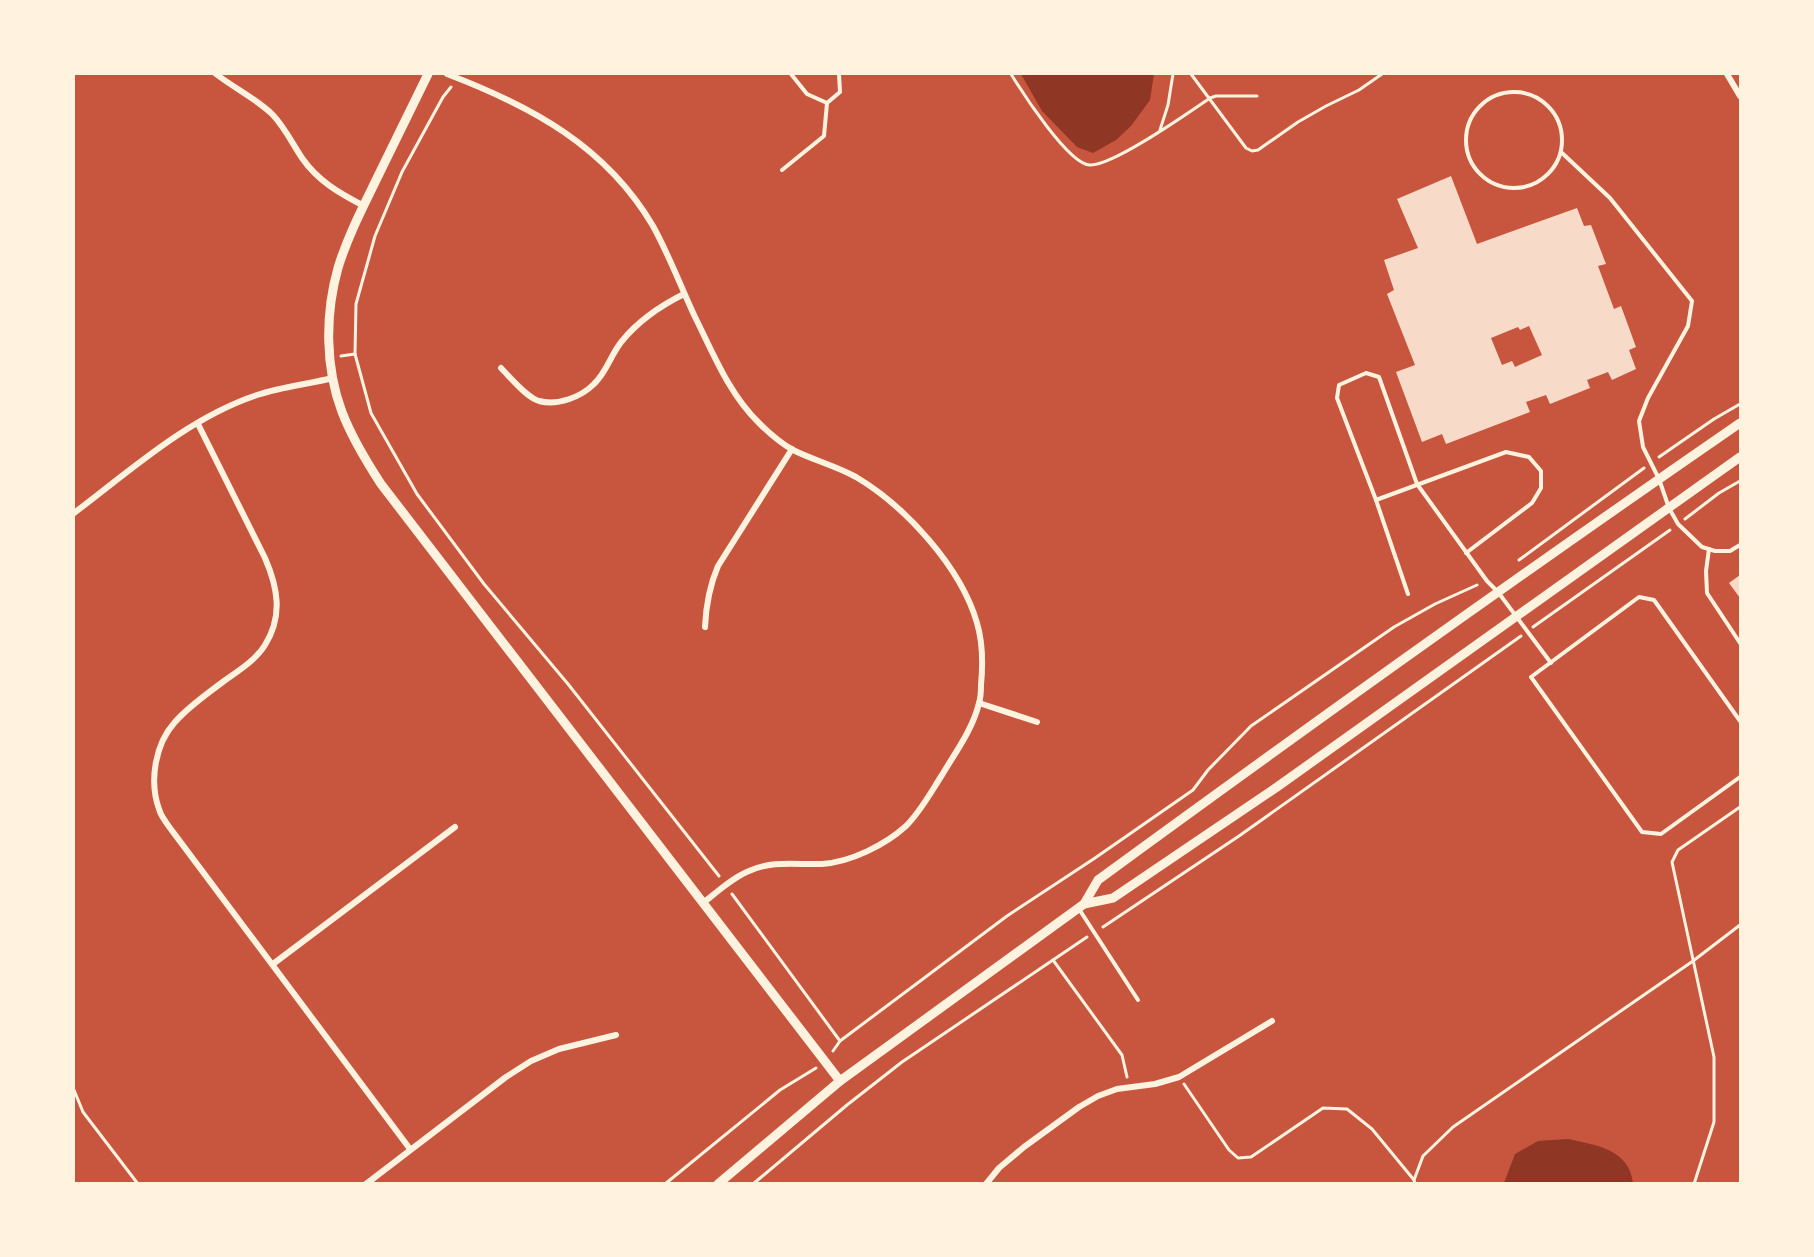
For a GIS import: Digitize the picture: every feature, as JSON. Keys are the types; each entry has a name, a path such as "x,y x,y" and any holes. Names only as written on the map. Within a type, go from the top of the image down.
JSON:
{"street":[{"path":"216,74 271,114 289,135 302,158 316,175 334,190 364,206"},
{"path":"428,74 364,206 338,268 329,330 330,358 341,410 357,447 381,484 840,1081"},
{"path":"447,74 523,106 561,129 597,156 625,188 652,226 736,396 759,423 792,449 854,476 883,494 909,517 955,576 969,599 978,624 982,650 979,703 963,740 924,805 906,826 879,845 852,857 825,864 772,864 749,871 703,903"},
{"path":"1727,74 1740,96"},
{"path":"501,368 518,386 538,400 559,402 577,396 594,384 621,342 642,320 662,305 684,294"},
{"path":"74,513 171,439 221,410 258,395 333,378"},
{"path":"718,1184 840,1081 1081,906 1098,880 1498,592 1740,423"},
{"path":"198,424 265,558 274,578 278,599 275,622 265,646 250,662 195,703 174,723 164,738 157,757 154,779 159,809 173,832 411,1149"},
{"path":"705,627 705,607 718,566 792,449"},
{"path":"1081,906 1113,898 1277,787 1740,457"},
{"path":"979,703 1037,722"},
{"path":"273,964 455,827"},
{"path":"986,1184 999,1168 1024,1147 1098,1096 1117,1089 1155,1084 1179,1077 1272,1021"},
{"path":"366,1184 506,1077 531,1062 559,1049 616,1035"}],"lane":[{"path":"791,74 807,94 827,103"},
{"path":"782,170 824,136 827,103 840,92 839,74"},
{"path":"1562,152 1555,167 1544,179 1530,186 1514,189 1498,186 1484,178 1473,166 1467,151 1466,135 1470,119 1479,106 1492,97 1507,92 1523,92 1538,98 1550,107 1559,121 1563,136 1562,152 1610,198 1692,301 1688,326 1648,398 1639,421 1643,447 1678,524 1702,547 1715,551 1730,551 1740,545"},
{"path":"1408,594 1376,500 1337,399 1340,385 1366,373 1379,377 1417,484 1466,553 1551,663"},
{"path":"1376,500 1506,452 1529,457 1541,471 1541,488 1532,503 1466,553"},
{"path":"1709,549 1706,571 1707,592 1740,643"},
{"path":"1740,720 1654,600 1639,597 1531,677 1642,832 1661,834 1740,777"},
{"path":"1081,906 1094,932 1138,1000"}],"path":[{"path":"1011,74 1066,150 1079,162 1090,165 1104,162 1159,131 1209,98 1257,96"},
{"path":"1159,131 1168,105 1173,74"},
{"path":"1191,74 1246,148 1252,151 1258,150 1317,111 1359,90 1382,74"},
{"path":"458,78 443,97 402,172 375,236 356,304 355,354 371,413 417,494 484,584 568,684 726,885 840,1041"},
{"path":"330,358 355,354"},
{"path":"1516,563 1651,463 1714,419 1740,404"},
{"path":"753,1184 847,1105 903,1062 1239,836 1740,481"},
{"path":"665,1184 780,1090 825,1062 840,1041 1007,916 1193,790 1208,770 1251,726 1394,627 1435,604 1487,581"},
{"path":"1694,1184 1714,1122 1714,1057 1672,862 1678,850 1740,807"},
{"path":"1414,1182 1423,1156 1453,1127 1740,925"},
{"path":"1053,960 1122,1056 1130,1088"},
{"path":"1179,1077 1229,1150 1238,1158 1251,1157 1323,1108 1347,1109 1372,1129 1414,1182"},
{"path":"74,1090 83,1112 138,1184"}],"shaded area":[{"path":"1021,74 1154,74 1150,100 1131,126 1116,140 1093,153 1077,147 1042,111"},
{"path":"1568,1139 1600,1147 1618,1156 1630,1172 1633,1183 1504,1183 1515,1154 1538,1141"}],"building":[{"path":"1451,176 1477,244 1577,208 1584,226 1591,225 1606,264 1598,266 1614,309 1621,306 1636,347 1629,350 1636,369 1612,380 1608,372 1587,380 1590,388 1550,404 1546,395 1526,402 1530,412 1446,444 1442,434 1422,442 1396,372 1415,365 1387,294 1394,290 1384,260 1418,248 1397,199","holes":["1529,326 1542,355 1515,367 1512,361 1502,365 1491,338 1518,327 1520,330"]},
{"path":"1740,575 1740,598 1729,583"}]}
